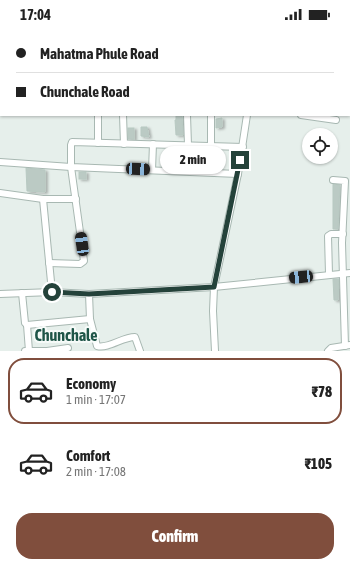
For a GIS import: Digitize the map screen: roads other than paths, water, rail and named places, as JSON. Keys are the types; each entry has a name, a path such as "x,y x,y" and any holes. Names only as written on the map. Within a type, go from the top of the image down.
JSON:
{"street":[{"path":"98,116 98,143"},
{"path":"124,116 124,144"},
{"path":"187,116 188,145"},
{"path":"211,116 211,146"},
{"path":"215,351 213,311 214,287 238,174 247,116"},
{"path":"308,116 336,120"},
{"path":"49,264 80,264 84,261 71,167 71,143 243,147"},
{"path":"152,170 153,144"},
{"path":"0,162 71,167 238,174"},
{"path":"328,351 331,348 348,346 347,273 342,243 347,204 345,181 333,180"},
{"path":"0,193 42,200 76,199"},
{"path":"42,200 52,292"},
{"path":"329,274 328,236 331,234 343,234"},
{"path":"342,243 350,244"},
{"path":"0,294 52,292 89,294 214,287 347,273"},
{"path":"22,293 26,323 28,325 30,351"},
{"path":"89,294 90,319 97,346 102,349 123,339 135,337 140,351"},
{"path":"28,325 90,319"},
{"path":"25,351 46,351 68,348"}],"district":[{"name":"Chunchale","path":"66,335"}]}
